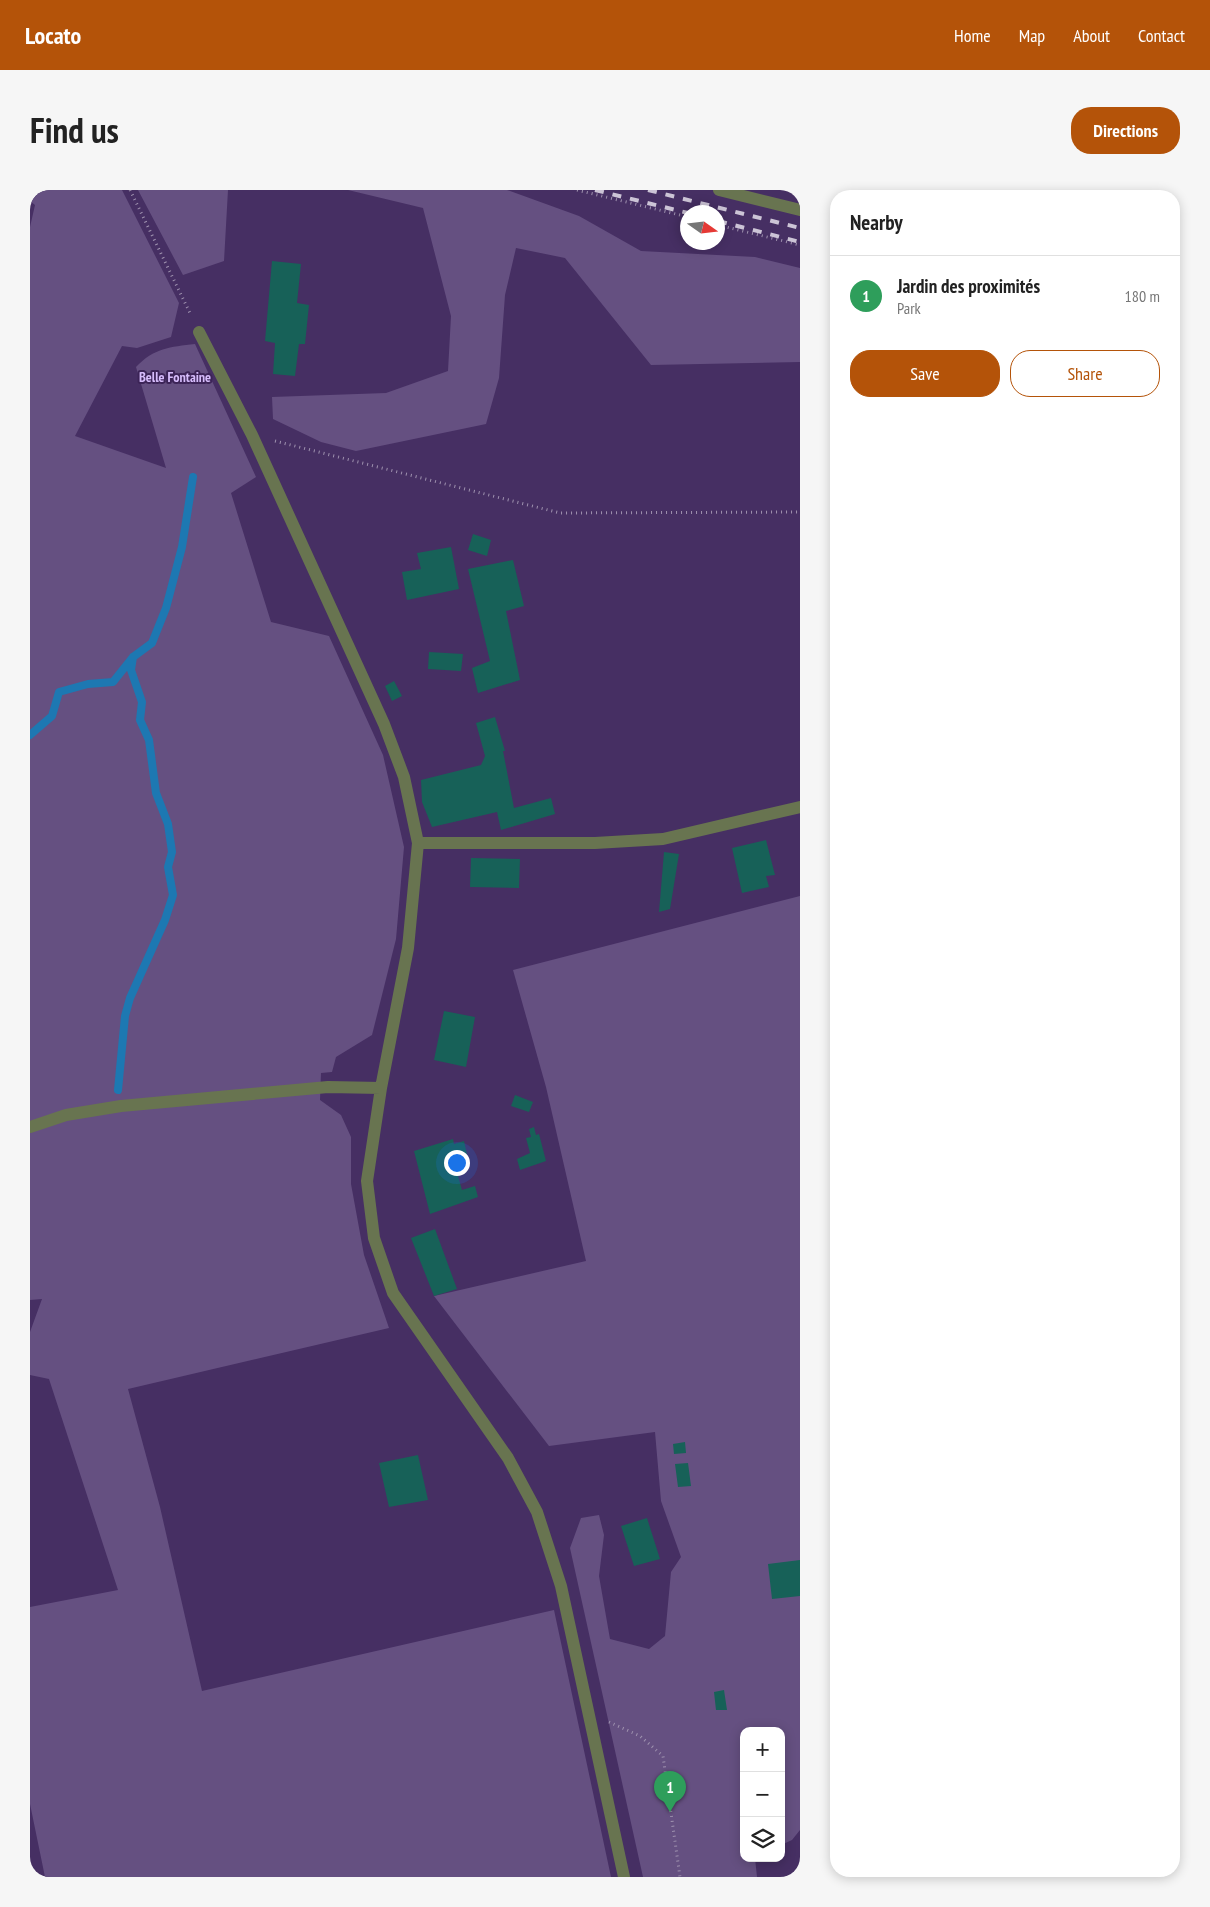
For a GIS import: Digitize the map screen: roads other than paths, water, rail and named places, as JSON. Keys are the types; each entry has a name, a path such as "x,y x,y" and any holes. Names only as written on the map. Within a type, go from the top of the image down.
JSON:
{"street":[{"path":"719,190 800,210"},
{"path":"199,332 252,435 384,724 404,777 418,843 408,948 381,1088 367,1181 374,1238 393,1293 508,1458 537,1512 561,1586 624,1877"},
{"path":"418,843 595,843 662,839 800,807"},
{"path":"30,1127 66,1115 121,1106 328,1087 381,1088"}],"waterway":[{"path":"30,735 52,716 59,692 88,684 113,682 133,657 152,643 166,608 182,547 193,477"},
{"path":"118,1090 125,1016 130,998 165,920 173,895 168,867 172,852 168,824 156,793 149,740 140,720 142,702 131,670 133,657"}],"railway":[{"path":"595,190 680,211"},
{"path":"648,190 800,228"},
{"path":"725,223 800,242"}],"place":[{"name":"Jardin des proximités","path":"670,1812"}],"district":[{"name":"Belle Fontaine","path":"175,377"}]}
